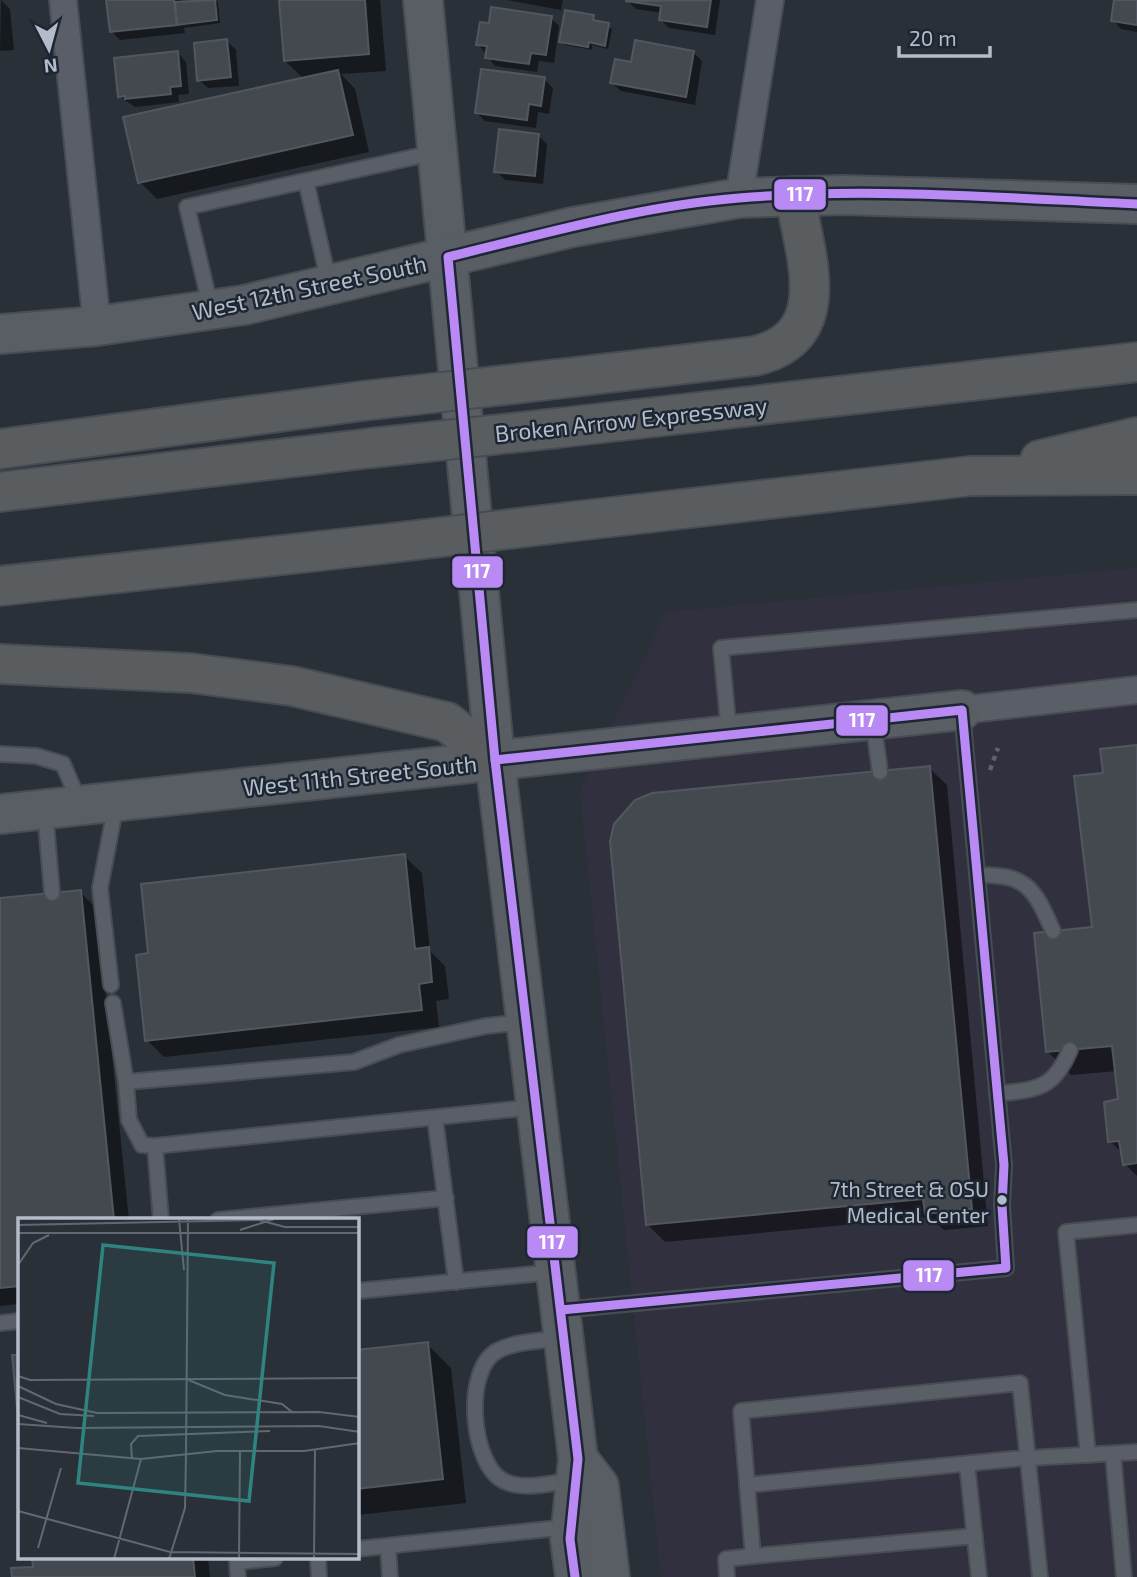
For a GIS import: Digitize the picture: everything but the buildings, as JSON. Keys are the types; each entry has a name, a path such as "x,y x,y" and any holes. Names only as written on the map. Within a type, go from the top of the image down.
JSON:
{"highway":[{"path":"0,449 362,401 772,352 799,330 808,315 812,293 795,196"},
{"name":"Broken Arrow Expressway","path":"0,492 1137,362"},
{"path":"970,476 1137,437"},
{"path":"0,586 970,476 1137,475"},
{"path":"0,664 190,673 292,686 447,723 495,760"}],"main road":[{"path":"422,0 495,760 577,1470 572,1527 575,1577"},
{"name":"West 12th Street South","path":"0,334 97,326 211,310 573,227 739,198 843,195 1137,204"},
{"name":"West 11th Street South","path":"0,814 962,710"},
{"path":"577,1470 599,1486 610,1577"}],"street":[{"path":"62,0 97,326"},
{"path":"739,198 770,0"},
{"name":"West 11th Street South","path":"962,710 1137,690"}],"lane":[{"path":"211,310 187,207 437,152"},
{"path":"306,181 329,285"},
{"path":"729,734 721,648 1137,610"},
{"path":"577,1470 520,1486 502,1481 489,1469 483,1456 474,1401 477,1379 484,1363 499,1350 562,1324 1006,1268 1002,1206 1004,1165 962,710"},
{"path":"872,719 880,772"},
{"path":"0,754 36,756 63,764 81,805 100,888 111,985"},
{"path":"52,893 81,805"},
{"path":"977,875 1006,875 1024,885 1039,900 1053,930"},
{"path":"113,1003 126,1082 129,1120 142,1145 155,1146 536,1107"},
{"path":"126,1082 354,1062 399,1045 486,1026 526,1022"},
{"path":"997,1094 1037,1089 1059,1074 1070,1050"},
{"path":"435,1118 456,1282"},
{"path":"155,1146 161,1218"},
{"path":"239,1218 446,1198"},
{"path":"1088,1455 1066,1232 1137,1225"},
{"path":"359,1291 556,1272"},
{"path":"0,1323 18,1321"},
{"path":"753,1556 741,1411 1020,1383 1040,1577"},
{"path":"747,1485 1028,1458 1137,1452"},
{"path":"1113,1454 1125,1577"},
{"path":"967,1464 979,1577"},
{"path":"359,1549 572,1527"},
{"path":"727,1577 726,1559 975,1536"},
{"path":"388,1546 390,1577"},
{"path":"238,1577 237,1562 256,1560"}],"path":[{"path":"988,774 998,748"}],"shaded area":[{"path":"1137,568 1137,1577 661,1577 580,792 666,612"}],"transit line":[{"name":"117","path":"575,1577 570,1539 578,1459 495,760 448,257 629,214 739,198 888,193 1137,204"},
{"name":"117","path":"495,760 962,710 1004,1165 1002,1206 1006,1268 561,1310"}],"place":[{"name":"7th Street & OSU Medical Center","path":"1002,1200"}]}
